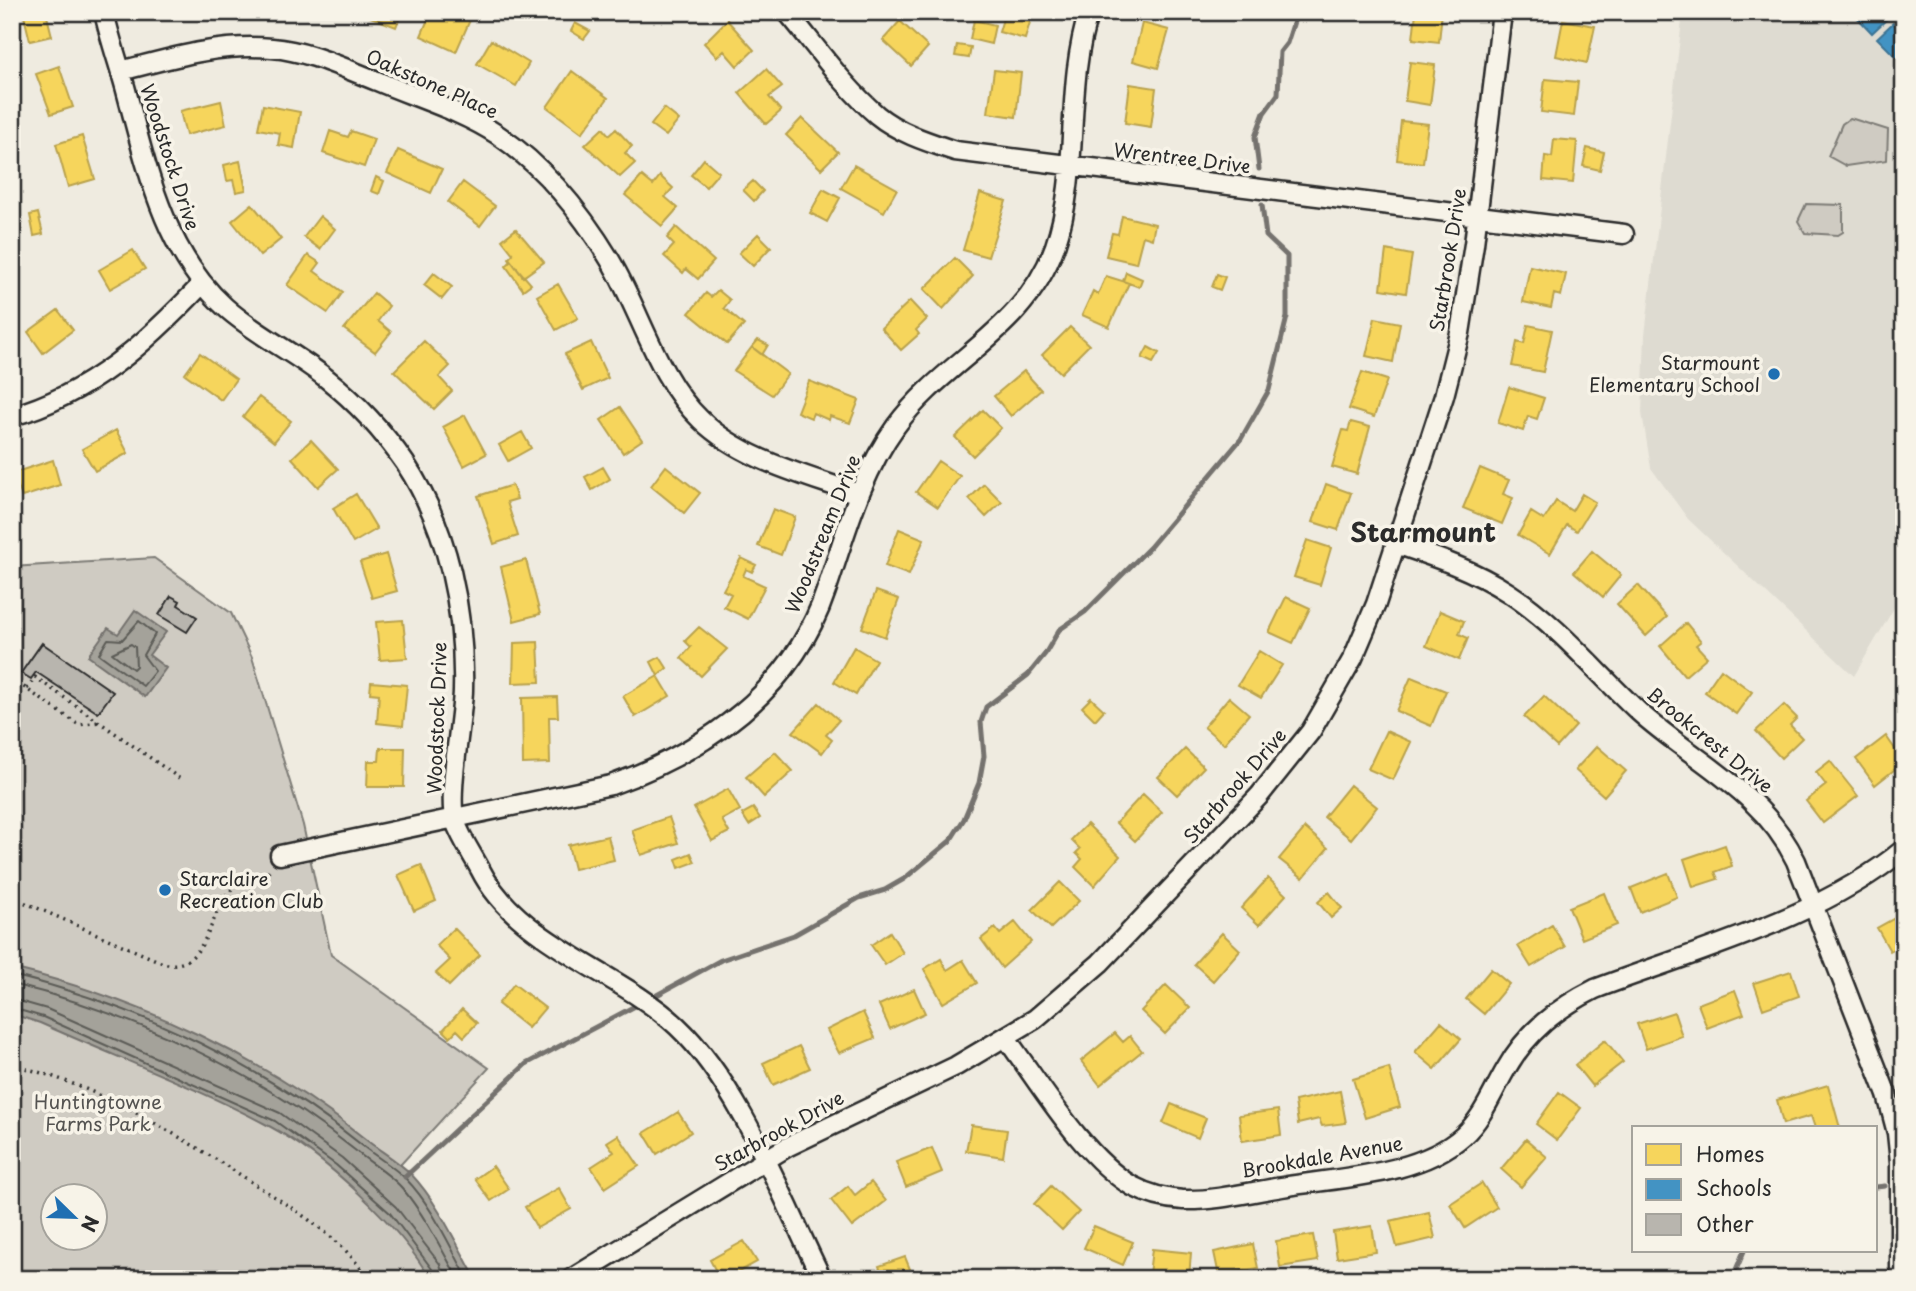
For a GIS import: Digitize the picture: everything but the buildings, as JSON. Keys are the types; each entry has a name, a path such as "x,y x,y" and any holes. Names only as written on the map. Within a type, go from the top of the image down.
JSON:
{"street":[{"name":"Woodstock Drive","path":"104,12 164,217 202,284 256,332 318,372 356,404 405,464 425,498 451,568 463,652 454,818 483,876 509,908 535,930 646,1001 688,1037 711,1063 730,1093 821,1279"},
{"name":"Wrentree Drive","path":"787,12 856,95 878,116 903,131 964,153 1624,234"},
{"name":"Woodstream Drive","path":"276,863 454,818 611,785 659,768 726,727 752,704 797,650 825,593 858,494 877,454 897,424 921,397 1001,329 1033,289 1054,247 1064,213 1074,89 1089,12"},
{"name":"Starbrook Drive","path":"571,1279 764,1160 1006,1038 1058,1002 1093,970 1277,775 1311,730 1353,658 1396,544 1444,396 1460,333 1502,12"},
{"name":"Oakstone Place","path":"121,71 217,48 289,50 372,79 467,118 497,135 551,181 581,216 610,261 678,393 700,419 741,449 858,494"},
{"path":"12,416 62,399 108,372 138,349 202,284"},
{"name":"Brookcrest Drive","path":"1396,544 1445,561 1509,593 1542,618 1639,712 1746,794 1777,827 1788,845 1814,907 1887,1095 1897,1133 1900,1161 1900,1279"},
{"name":"Brookdale Avenue","path":"1006,1038 1093,1155 1112,1173 1135,1188 1160,1197 1212,1198 1390,1169 1444,1150 1464,1135 1480,1116 1523,1042 1570,1002 1595,989 1814,907 1886,864 1904,849"}],"path":[{"path":"27,689 35,677 179,778"},
{"path":"12,678 79,725 99,722"},
{"path":"12,897 172,965 192,958 231,891 276,863"},
{"path":"12,1065 93,1092 176,1135 304,1217 346,1251 368,1279"}],"shaded area":[{"name":"Starmount Elementary School","path":"1683,12 1904,12 1904,591 1854,676 1688,519 1651,468 1642,413 1645,335"}],"green space":[{"path":"1850,118 1888,130 1887,160 1846,166 1828,156 1842,124"},
{"path":"1806,204 1843,205 1843,232 1838,235 1805,233 1798,221"},
{"name":"Starclaire Recreation Club","path":"154,558 231,613 252,657 303,825 331,955 489,1068 379,1188 467,1279 12,1279 12,567"}],"water":[{"path":"135,610 166,632 149,655 166,668 145,697 88,656 108,628 118,634"},
{"path":"12,968 60,981 154,1015 245,1059 330,1112 396,1161 421,1185 476,1279 430,1279 400,1237 358,1193 312,1154 269,1126 156,1073 40,1023 12,1014"}],"waterway":[{"path":"1259,169 1255,137 1264,113 1278,94 1280,52 1287,43 1297,12"},
{"path":"655,996 721,960 794,935 859,898 885,890 904,879 950,841 964,819 979,783 984,756 981,722 986,707 1028,675 1059,630 1085,612 1150,547 1241,439 1269,390 1287,317 1287,256 1266,236 1262,205"},
{"path":"405,1177 526,1064 637,1005"},
{"path":"1878,1187 1885,1186"},
{"path":"1732,1279 1744,1252"}],"place":[{"name":"Starmount Elementary School","path":"1774,374"},
{"name":"Starclaire Recreation Club","path":"165,890"}],"district":[{"name":"Starmount","path":"1423,533"}],"park label":[{"name":"Huntingtowne Farms Park","path":"98,1113"}]}
